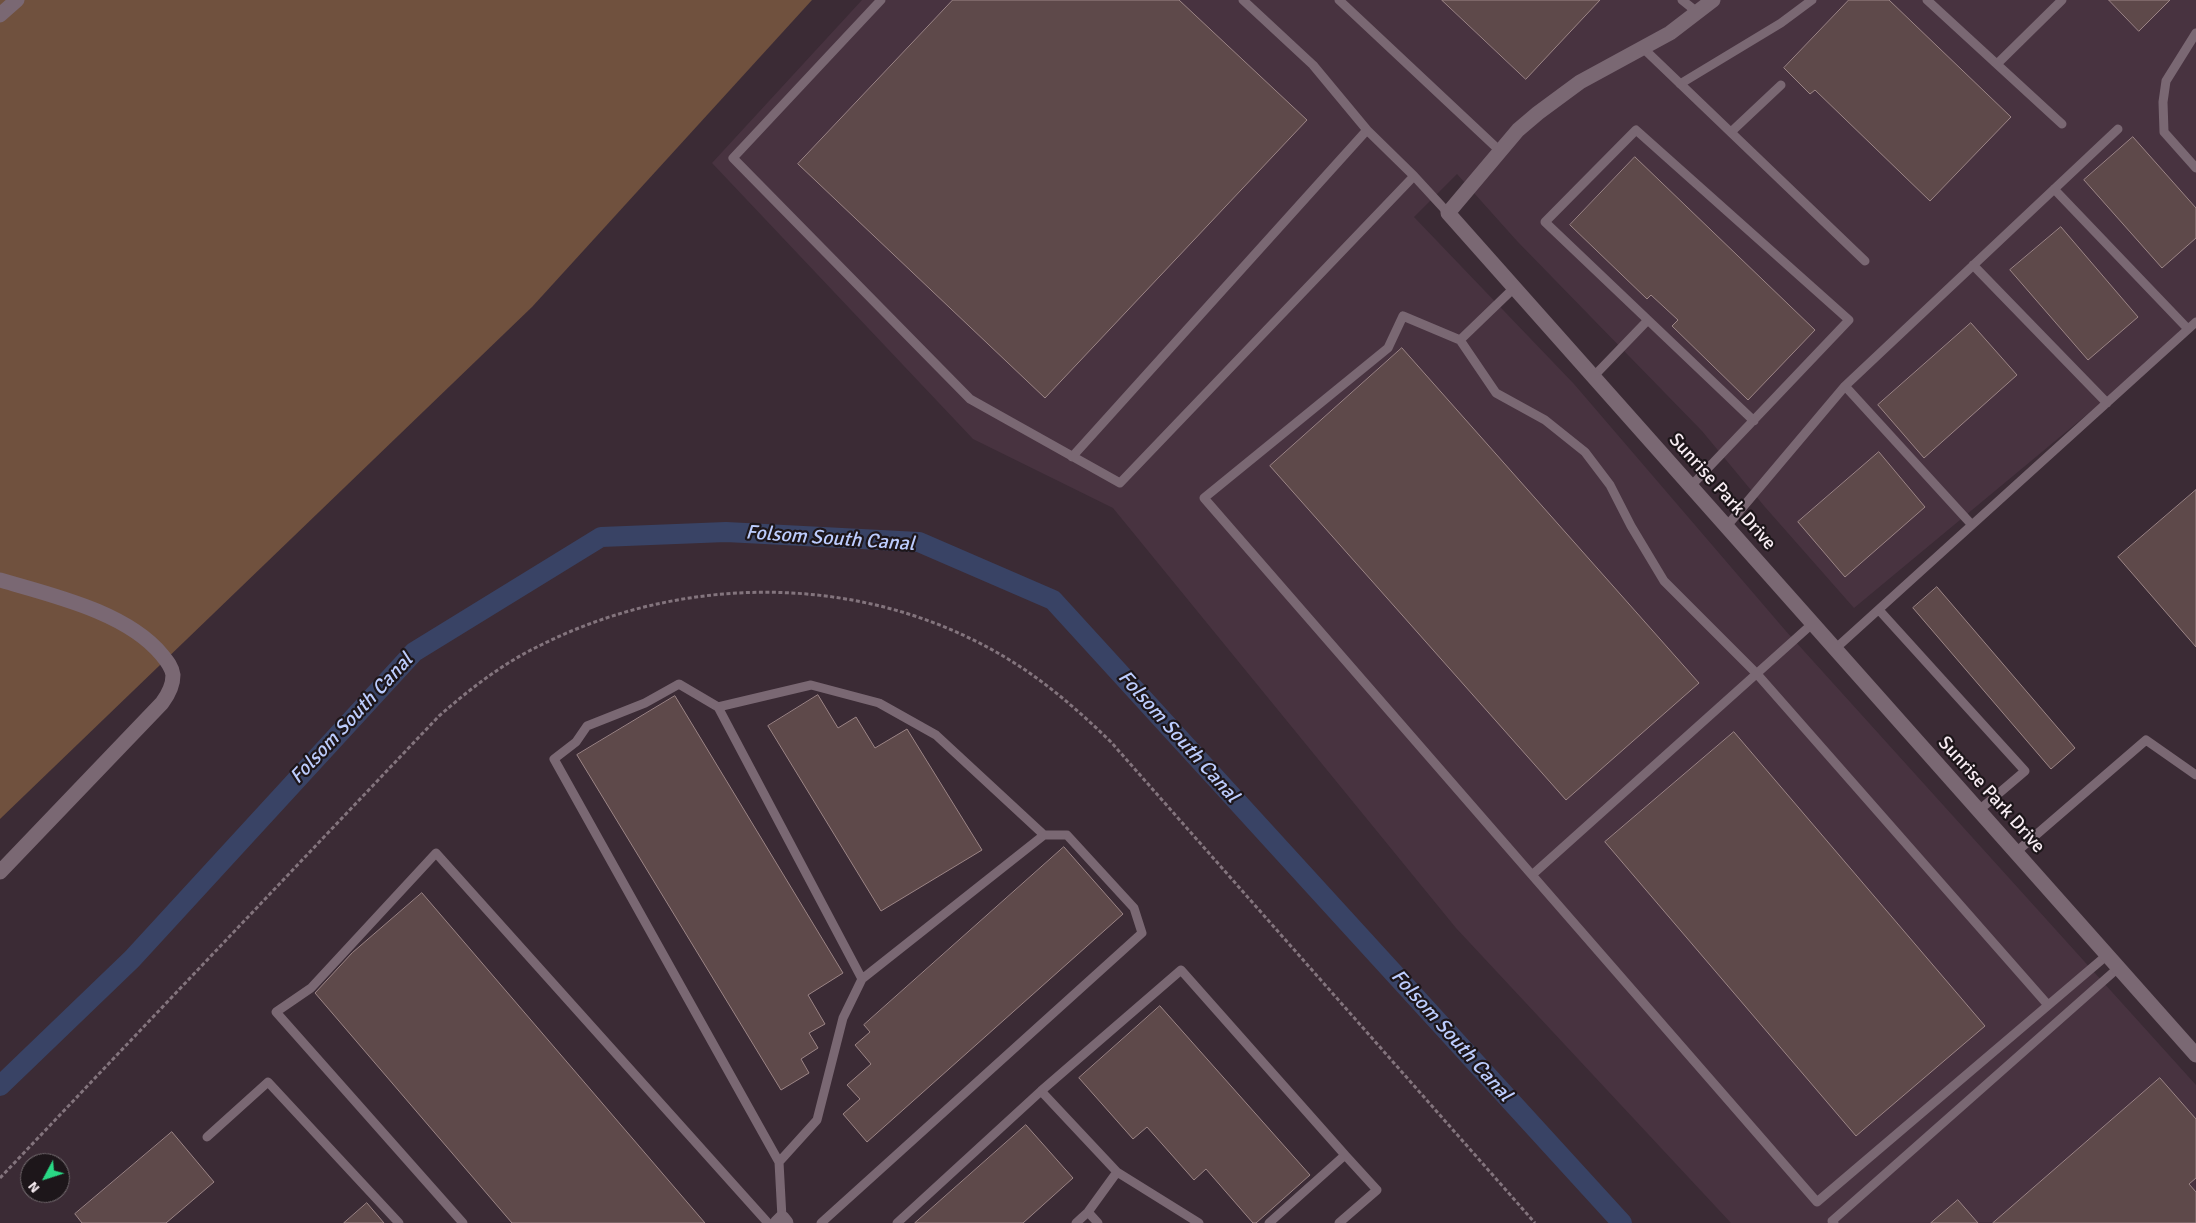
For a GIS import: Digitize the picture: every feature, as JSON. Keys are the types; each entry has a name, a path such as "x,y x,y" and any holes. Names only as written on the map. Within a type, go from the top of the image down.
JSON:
{"street":[{"path":"0,16 17,0"},
{"path":"1448,213 1518,130 1558,97 1580,82 1644,49 1670,33 1713,0"},
{"name":"Sunrise Park Drive","path":"1448,213 2106,956 2196,1055"},
{"path":"0,580 105,615 138,633 156,647 169,663 173,673 169,694 162,703 0,872"}],"lane":[{"path":"881,0 733,158 970,399 1120,483 1414,176"},
{"path":"1243,0 1313,65 1367,130 1414,176 1448,213"},
{"path":"1339,0 1500,151"},
{"path":"1682,0 1697,12"},
{"path":"1680,84 1781,23 1812,0"},
{"path":"1927,0 2062,124"},
{"path":"1997,64 2062,0"},
{"path":"2196,33 2166,81 2163,102 2164,132 2196,168"},
{"path":"1644,49 1865,261"},
{"path":"1731,132 1781,85"},
{"path":"1726,527 1845,386 2118,129"},
{"path":"1072,456 1367,130"},
{"path":"1690,487 1754,421 1849,320 1636,130 1545,222 1754,421"},
{"path":"2054,189 2188,329"},
{"path":"1973,266 2107,403"},
{"path":"1460,340 1514,288"},
{"path":"2048,1005 1757,674 1664,580 1610,485 1585,452 1546,420 1496,393 1460,340 1403,316 1388,348 1204,498 1817,1202 2106,956"},
{"path":"1593,377 1648,320"},
{"path":"1835,650 2196,322"},
{"path":"1845,386 1972,525"},
{"path":"1879,610 2025,771 1978,811"},
{"path":"1532,875 1812,624"},
{"path":"778,1222 779,1162 554,759 576,742 587,726 644,703 678,684 718,707 862,980"},
{"path":"718,707 811,685 879,703 936,735 1044,835"},
{"path":"2016,853 2146,740 2196,775"},
{"path":"779,1162 817,1120 844,1018 862,980 1044,835 1067,835 1134,908 1142,933 821,1223"},
{"path":"463,1223 276,1012 311,988 436,853 778,1222"},
{"path":"1834,1223 1832,1221 2118,968"},
{"path":"897,1223 1040,1092 1180,970 1376,1190 1338,1223"},
{"path":"207,1137 268,1082 399,1223"},
{"path":"1040,1092 1117,1172 1199,1223"},
{"path":"1269,1223 1345,1155"},
{"path":"1076,1223 1088,1212 1117,1172"},
{"path":"1088,1212 1098,1223"}],"shaded area":[{"path":"0,0 812,0 532,307 0,819"},
{"path":"862,0 2196,0 2196,324 1854,608 1765,507 1702,431 1517,241 1457,174 1414,217 1574,384 1785,630 2196,1085 2196,1223 1731,1223 1456,928 1113,508 973,439 712,163"}],"building":[{"path":"953,0 1179,0 1307,120 1045,398 798,164"},
{"path":"1442,0 1600,0 1526,79"},
{"path":"1849,0 1889,0 2011,117 1930,201 1815,90 1810,94 1784,68"},
{"path":"2109,0 2170,0 2139,31"},
{"path":"2133,137 2196,208 2196,238 2162,268 2084,180"},
{"path":"1635,157 1815,330 1748,400 1672,326 1678,320 1651,295 1647,299 1570,225"},
{"path":"2061,227 2138,317 2088,360 2010,270"},
{"path":"1971,323 2017,375 1924,458 1878,405"},
{"path":"1402,348 1699,683 1566,800 1270,466"},
{"path":"1879,452 1925,507 1845,577 1798,522"},
{"path":"2196,490 2196,647 2118,557"},
{"path":"1937,587 2075,748 2051,769 1913,608"},
{"path":"818,695 838,728 856,717 875,748 907,729 982,850 881,911 768,726"},
{"path":"675,696 843,973 808,995 825,1024 809,1033 818,1048 801,1059 809,1073 781,1090 577,755"},
{"path":"1734,732 1985,1026 1856,1136 1605,842"},
{"path":"1064,847 1123,914 867,1142 843,1114 860,1099 847,1085 871,1064 855,1045 870,1032 864,1025"},
{"path":"422,893 705,1223 512,1223 315,993 352,953"},
{"path":"1160,1006 1310,1175 1256,1223 1253,1223 1206,1169 1194,1180 1147,1127 1133,1139 1079,1078"},
{"path":"2160,1078 2196,1119 2196,1178 2189,1184 2196,1192 2196,1223 1993,1223"},
{"path":"1026,1125 1073,1178 1023,1223 915,1223"},
{"path":"172,1132 214,1182 166,1223 82,1223 75,1214"},
{"path":"1958,1200 1978,1223 1931,1223"},
{"path":"367,1203 384,1223 344,1223"}],"waterway":[{"name":"Folsom South Canal","path":"0,1086 132,959 414,652 601,537 726,532 919,542 1053,600 1622,1223"}]}
